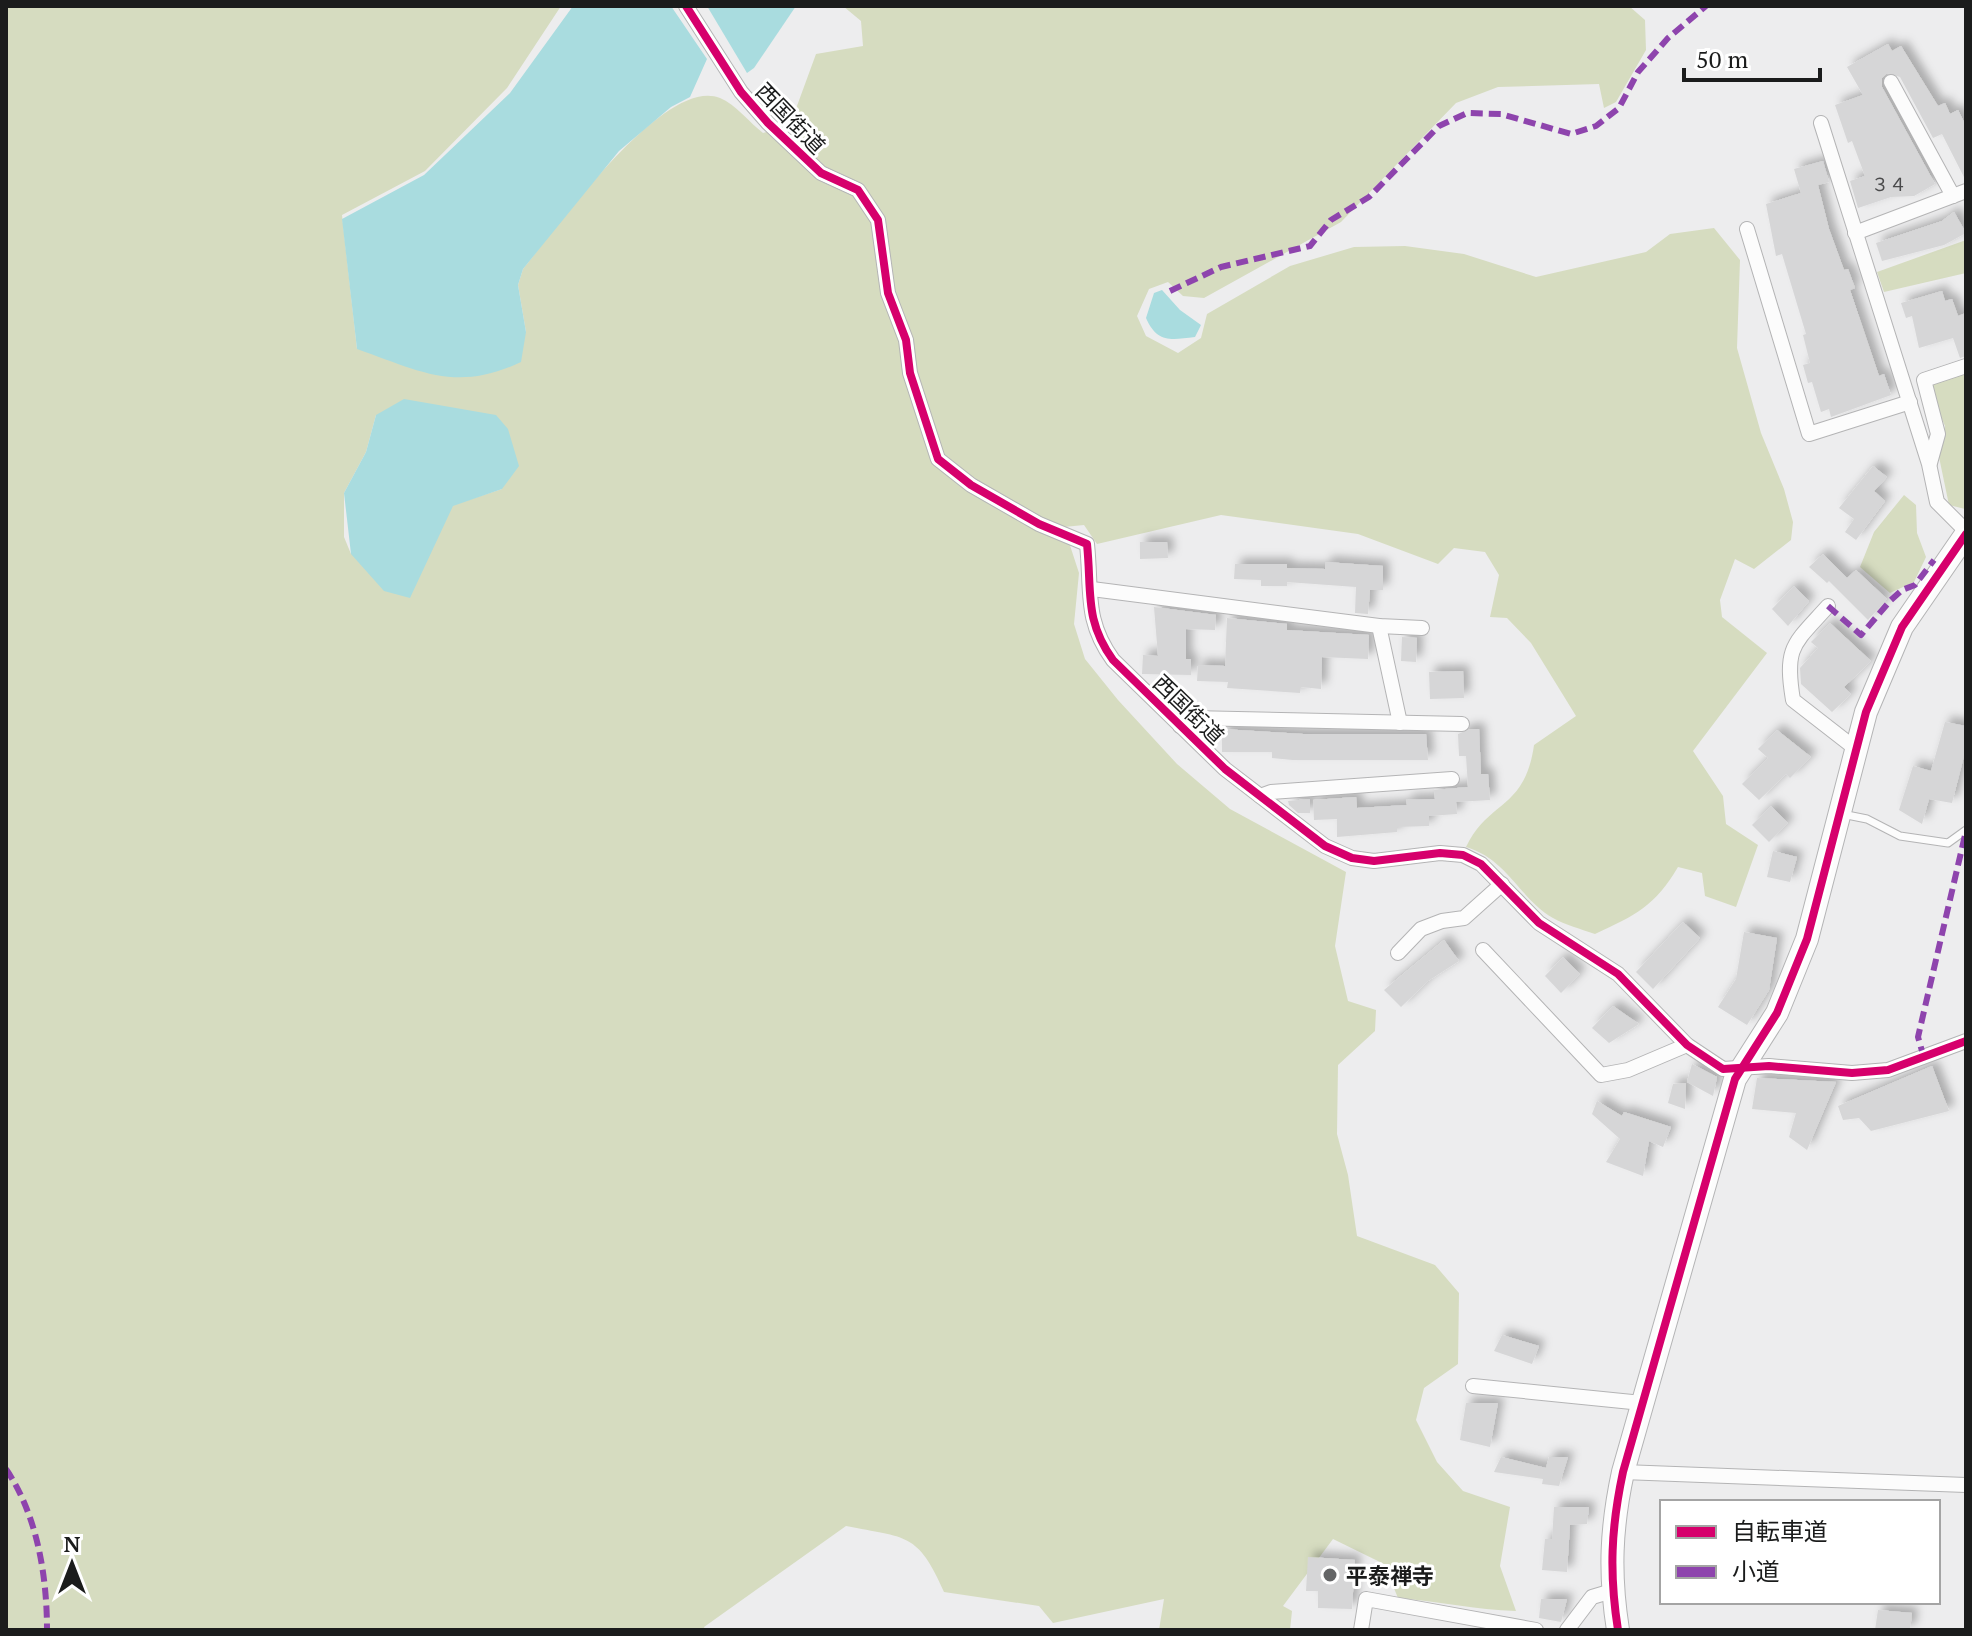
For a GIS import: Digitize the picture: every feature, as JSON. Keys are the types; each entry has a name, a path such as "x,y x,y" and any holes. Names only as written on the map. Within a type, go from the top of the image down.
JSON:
{"street":[{"name":"西国街道","path":"686,6 741,92 768,123 821,173 858,190 878,220 888,293 906,340 910,373 938,459 971,485 1039,524 1087,544 1092,589 1090,616 1098,640 1113,660 1180,726 1260,796 1325,846 1352,858 1374,861 1440,853 1463,855 1481,864 1539,923 1618,974 1687,1045 1723,1069 1769,1066 1852,1073 1888,1070 1966,1041"},
{"path":"1855,233 1960,194 1891,82"},
{"path":"1618,1630 1612,1591 1612,1527 1623,1472 1741,1068 1777,1013 1807,939 1866,712 1902,627 1966,532 1937,502 1929,464 1821,123"},
{"path":"1747,229 1809,434 1910,402"},
{"path":"1929,464 1938,434 1924,380 1966,366"},
{"path":"1092,589 1379,626 1422,628"},
{"path":"1828,606 1792,646 1789,677 1793,700 1856,749"},
{"path":"1379,626 1400,723"},
{"path":"1180,726 1191,718 1462,724"},
{"path":"1260,796 1271,792 1452,779"},
{"path":"1398,953 1421,929 1442,921 1464,918 1502,884"},
{"path":"1483,950 1601,1075 1628,1070 1687,1045"},
{"path":"1473,1386 1642,1403"},
{"path":"1623,1472 1966,1485"},
{"path":"1567,1630 1592,1597 1612,1591"},
{"path":"1361,1630 1366,1599 1536,1630"}],"lane":[{"path":"1840,813 1867,819 1900,836 1948,843 1966,830"}],"green space":[{"path":"6,6 561,6 507,88 425,171 342,215 357,349 526,332 518,285 523,269 612,160 670,110 697,97 726,101 763,133 790,125 816,54 863,46 861,21 843,6 1629,6 1645,20 1646,50 1616,102 1604,108 1599,84 1498,87 1456,103 1341,222 1204,298 1183,296 1168,282 1149,289 1137,316 1146,336 1178,353 1201,338 1207,314 1290,266 1354,247 1405,246 1464,254 1536,277 1646,252 1670,234 1714,228 1740,260 1737,348 1761,433 1784,489 1793,522 1791,540 1754,569 1735,559 1720,600 1722,617 1767,653 1693,751 1723,796 1726,824 1758,845 1736,907 1705,896 1702,873 1678,867 1661,891 1643,908 1595,934 1568,925 1541,910 1503,869 1466,847 1485,820 1523,782 1534,745 1576,716 1531,643 1507,618 1490,617 1499,575 1485,552 1454,548 1438,564 1358,534 1221,515 1097,544 1084,525 1064,527 1079,573 1074,624 1085,659 1118,700 1177,764 1230,809 1346,872 1335,946 1348,1001 1376,1010 1375,1031 1338,1065 1337,1134 1348,1175 1357,1236 1435,1265 1459,1293 1458,1364 1424,1388 1416,1420 1437,1462 1463,1491 1510,1507 1500,1566 1516,1611 1398,1598 1384,1564 1333,1539 1283,1606 1292,1611 1290,1630 1159,1630 1164,1599 1053,1623 1039,1606 944,1592 926,1558 908,1541 846,1526 704,1627 705,1630 6,1630","holes":["376,415 502,489 453,505 351,554 344,537 344,493 366,452"]},
{"path":"1966,240 1966,273 1884,292 1877,272"},
{"path":"1966,373 1965,509 1949,505 1939,457 1945,426 1930,391 1932,383"},
{"path":"1904,495 1916,505 1917,533 1926,557 1914,582 1890,593 1860,567 1874,532"}],"water":[{"path":"573,6 671,6 707,59 690,97 671,107 619,151 523,269 518,285 526,332 521,362 477,376 457,377 419,371 357,349 342,219 424,175 510,93"},
{"path":"707,6 796,6 754,68 747,73"},
{"path":"1162,290 1180,310 1201,325 1195,337 1165,338 1150,326 1146,318 1154,293"},
{"path":"404,399 496,415 508,429 519,466 502,489 453,506 410,598 384,591 351,554 344,493 366,452 376,415"}],"building":[{"path":"1888,44 1892,51 1901,46 1938,106 1945,103 1950,114 1958,110 1966,126 1966,181 1942,134 1933,138 1900,77 1887,73 1882,78 1882,87 1935,184 1914,196 1891,197 1858,208 1850,181 1865,176 1852,141 1848,143 1835,105 1863,95 1847,67"},
{"path":"1823,161 1829,182 1818,185 1829,229 1844,270 1848,269 1855,288 1850,290 1879,376 1884,374 1891,395 1831,417 1829,409 1821,412 1812,382 1808,383 1803,365 1810,363 1803,335 1806,334 1782,254 1776,256 1766,204 1801,193 1794,169"},
{"path":"1954,212 1966,233 1944,245 1882,261 1876,243 1942,221"},
{"path":"1942,291 1945,301 1952,299 1958,316 1966,313 1966,356 1960,358 1953,338 1919,348 1912,316 1906,318 1901,303"},
{"path":"1873,466 1887,477 1874,491 1885,501 1856,540 1845,532 1854,519 1839,508"},
{"path":"1140,542 1167,542 1168,558 1140,559"},
{"path":"1823,554 1847,578 1856,570 1887,599 1868,620 1829,581 1827,583 1809,567"},
{"path":"1325,562 1383,566 1383,590 1370,590 1368,614 1355,613 1356,587 1287,582 1287,586 1261,586 1261,580 1234,579 1235,564 1287,564 1287,568 1325,569"},
{"path":"1794,586 1809,601 1788,626 1772,609"},
{"path":"1154,607 1216,615 1215,630 1186,629 1186,659 1191,659 1191,675 1142,674 1143,655 1158,656"},
{"path":"1227,618 1287,624 1287,630 1369,635 1368,659 1322,657 1321,689 1301,687 1300,693 1227,688 1228,682 1197,681 1198,665 1225,666"},
{"path":"1830,623 1871,661 1844,687 1851,694 1832,712 1801,684 1800,668 1818,648 1811,642"},
{"path":"1402,637 1417,638 1416,662 1401,661"},
{"path":"1463,671 1464,698 1430,699 1429,672"},
{"path":"1945,722 1966,726 1966,748 1952,803 1929,799 1922,824 1899,810 1913,766 1931,771"},
{"path":"1222,729 1303,734 1426,734 1428,760 1293,760 1272,758 1272,752 1222,752"},
{"path":"1479,729 1481,774 1488,774 1490,800 1456,802 1457,814 1429,816 1429,826 1397,827 1397,832 1337,837 1337,819 1314,820 1313,800 1356,797 1357,808 1407,805 1406,800 1435,799 1434,790 1468,787 1466,756 1459,756 1458,734"},
{"path":"1777,730 1811,757 1790,778 1786,774 1759,800 1742,784 1768,758 1758,749"},
{"path":"1310,799 1310,813 1298,813 1288,801"},
{"path":"1771,806 1788,823 1769,842 1752,825"},
{"path":"1773,851 1797,857 1790,882 1767,877"},
{"path":"1683,922 1700,938 1653,989 1636,972"},
{"path":"1744,932 1777,938 1769,990 1747,1025 1718,1007 1736,979"},
{"path":"1444,940 1459,961 1428,981 1401,1007 1384,990"},
{"path":"1563,957 1580,974 1561,993 1545,976"},
{"path":"1613,1006 1639,1024 1609,1043 1592,1028"},
{"path":"1692,1064 1717,1077 1713,1096 1687,1082"},
{"path":"1932,1066 1949,1111 1871,1131 1859,1118 1843,1120 1838,1106"},
{"path":"1757,1078 1836,1082 1807,1150 1789,1137 1796,1113 1752,1109"},
{"path":"1686,1083 1685,1109 1668,1103 1673,1084"},
{"path":"1597,1101 1622,1116 1624,1112 1671,1127 1663,1147 1649,1141 1643,1176 1606,1162 1620,1139 1592,1114"},
{"path":"1502,1335 1539,1346 1532,1364 1494,1351"},
{"path":"1466,1403 1498,1403 1490,1447 1460,1440"},
{"path":"1501,1457 1546,1468 1549,1457 1568,1457 1559,1486 1542,1484 1543,1479 1494,1472"},
{"path":"1554,1507 1589,1507 1587,1524 1570,1525 1567,1572 1542,1570 1545,1539 1552,1539"},
{"name":"平泰禅寺","path":"1308,1557 1355,1560 1352,1609 1318,1608 1318,1591 1306,1591"},
{"path":"1541,1599 1567,1599 1561,1622 1539,1618"},
{"path":"1878,1610 1912,1613 1910,1630 1875,1630"}],"marked path":[{"path":"1170,291 1221,267 1310,246 1331,220 1369,197 1439,126 1467,113 1501,114 1571,134 1596,126 1619,108 1638,72 1668,38 1706,6"},
{"path":"1828,606 1861,635 1890,601 1902,590 1915,585 1934,560"},
{"path":"1924,1058 1918,1037 1966,831"},
{"path":"6,1469 33,1526 45,1588 47,1630"}],"cycle path":[{"path":"686,6 741,92 768,123 821,173 858,190 878,220 888,293 906,340 910,373 938,459 971,485 1039,524 1087,544 1093,618 1104,646 1113,660 1225,769 1325,846 1352,858 1374,861 1440,853 1463,855 1481,864 1539,923 1618,974 1687,1045 1723,1069 1769,1066 1852,1073 1888,1070 1966,1041"},
{"path":"1618,1630 1613,1589 1613,1551 1623,1472 1735,1079 1777,1013 1807,939 1866,712 1902,627 1966,534"}],"place":[{"name":"平泰禅寺","path":"1330,1575"}]}
